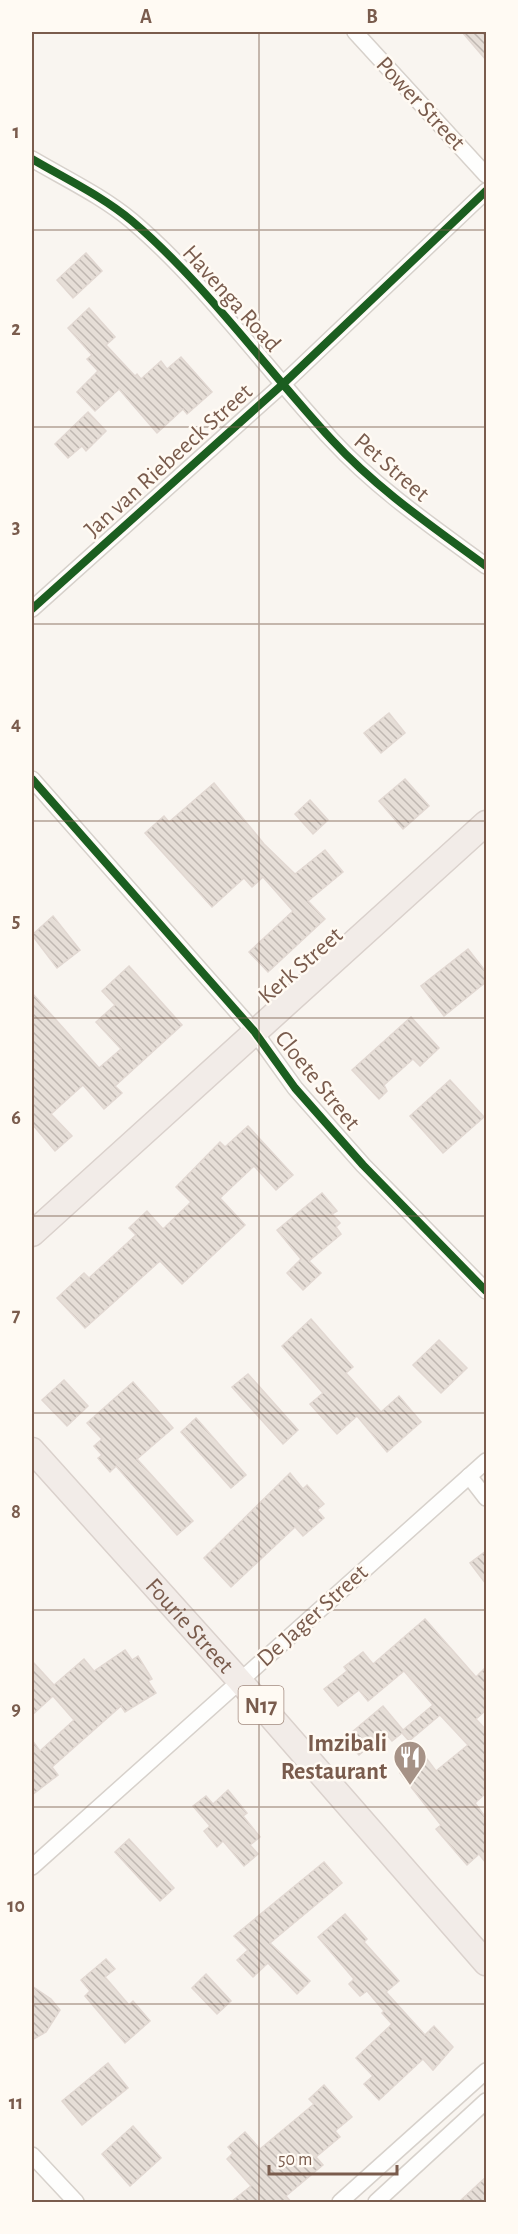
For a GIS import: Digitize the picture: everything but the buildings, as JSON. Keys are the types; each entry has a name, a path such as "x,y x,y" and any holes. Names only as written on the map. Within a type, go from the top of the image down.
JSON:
{"highway":[{"name":"Kerk Street","path":"32,1234 254,1030 405,899 486,823"},
{"name":"Fourie Street","path":"32,1450 239,1680 486,1963"}],"street":[{"name":"Power Street","path":"355,32 486,175"},
{"name":"Havenga Road","path":"32,159 115,208 134,223 186,274 283,384"},
{"name":"Jan van Riebeeck Street","path":"32,609 283,384 486,191"},
{"name":"Pet Street","path":"283,384 333,441 379,485 486,566"},
{"name":"Cloete Street","path":"32,779 254,1030 295,1088 363,1165 486,1291"},
{"name":"De Jager Street","path":"32,1867 486,1461"},
{"path":"469,1476 486,1498"},
{"path":"340,2202 486,2071"},
{"path":"376,2202 486,2101"},
{"path":"32,2155 76,2202"}],"cycle path":[{"path":"32,159 120,212 159,245 210,299 349,458 406,507 486,566"},
{"path":"32,609 283,384 486,191"},
{"path":"32,779 254,1031 295,1088 363,1165 486,1291"}],"place":[{"name":"Imzibali Restaurant","path":"410,1786"}]}
